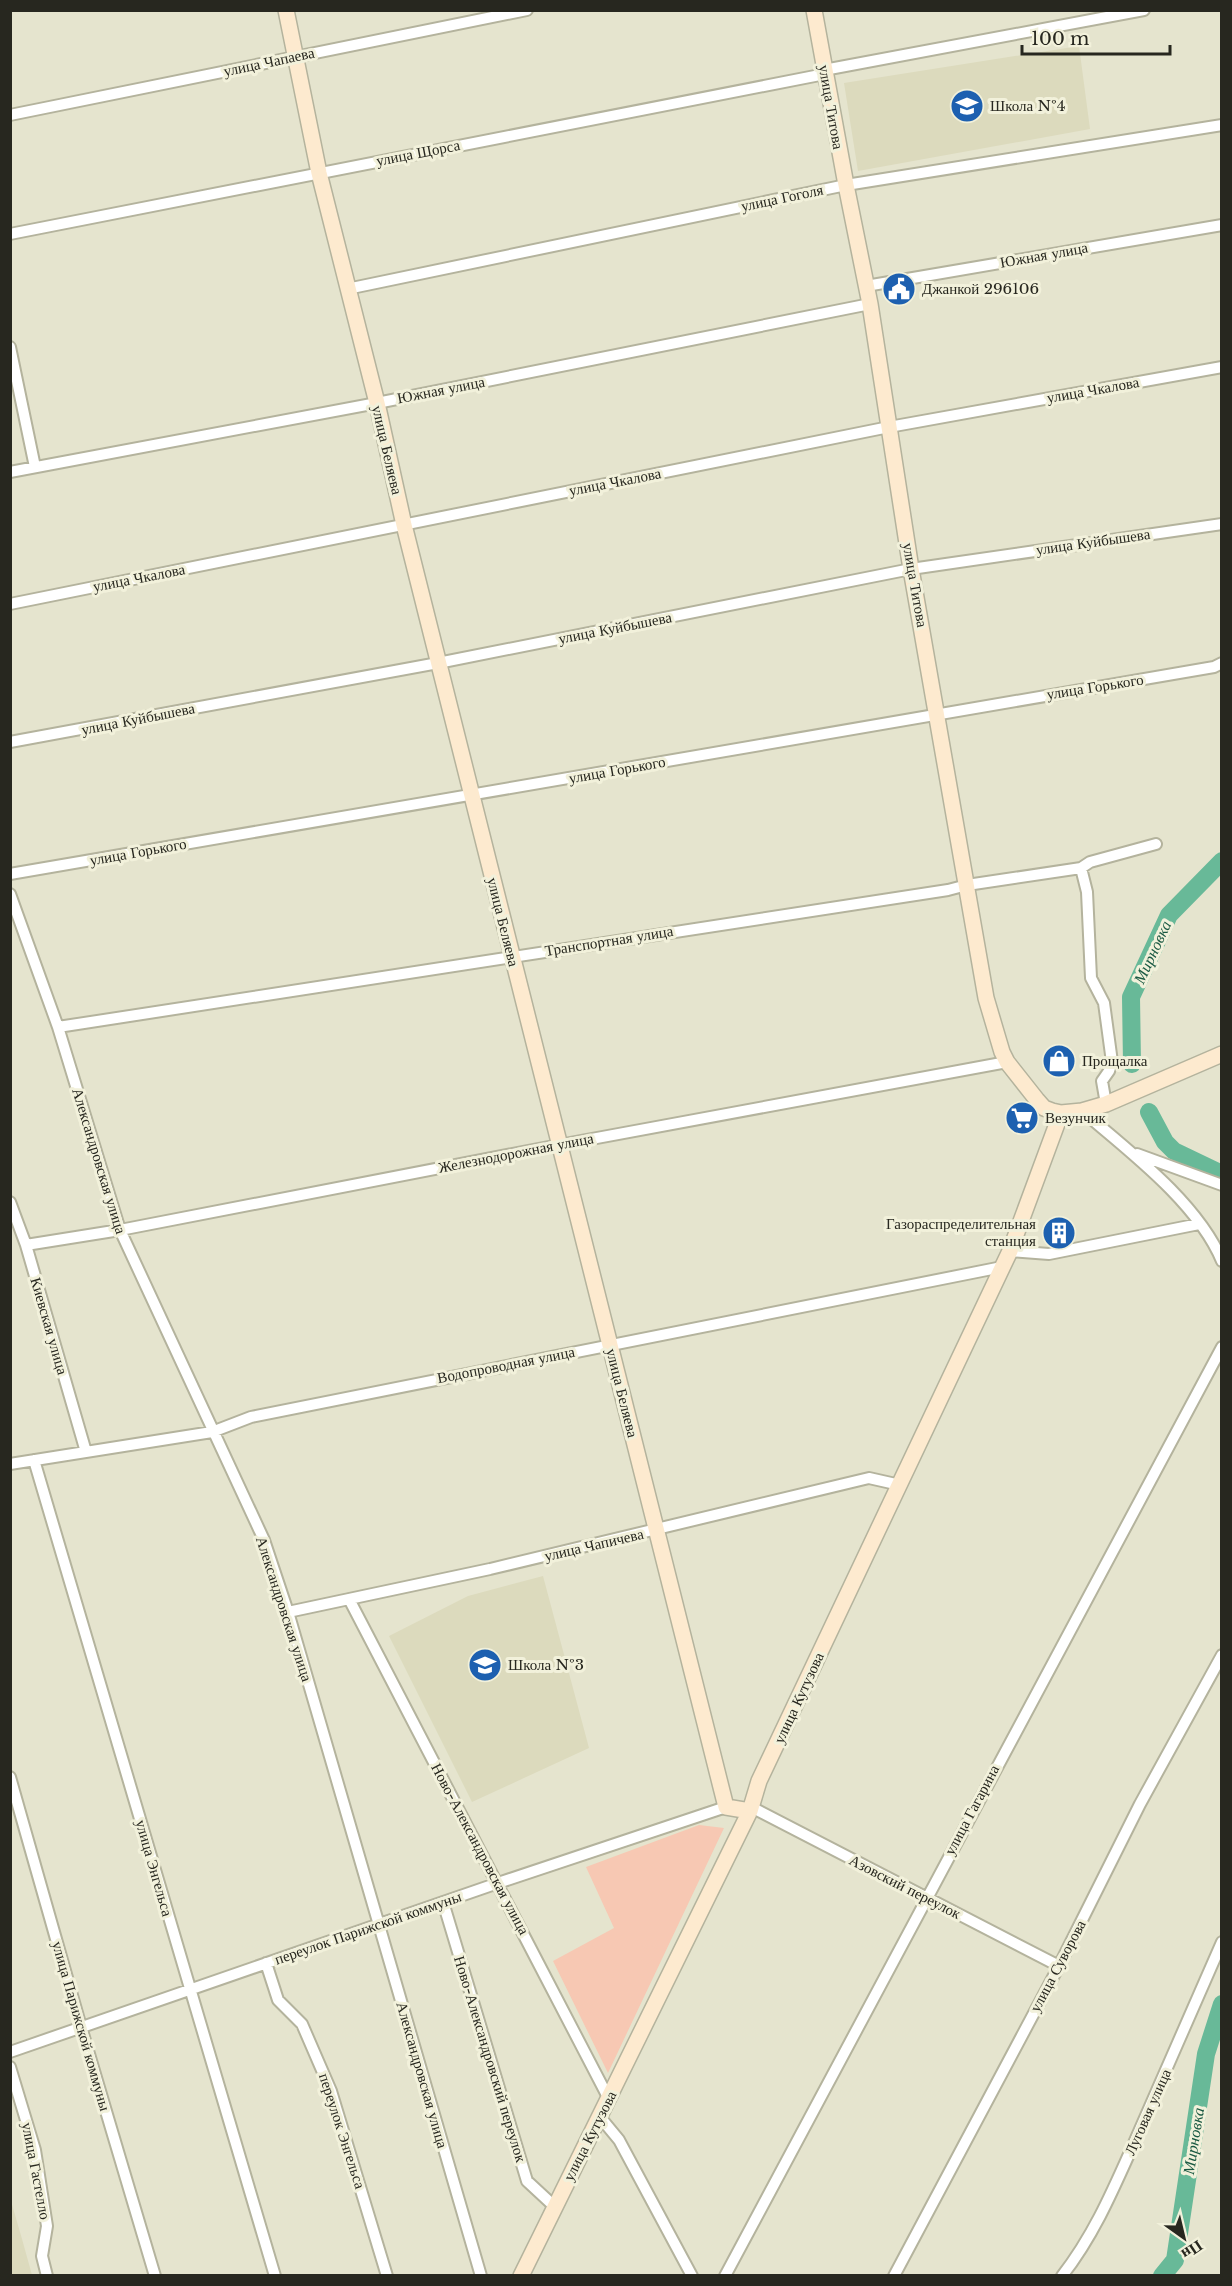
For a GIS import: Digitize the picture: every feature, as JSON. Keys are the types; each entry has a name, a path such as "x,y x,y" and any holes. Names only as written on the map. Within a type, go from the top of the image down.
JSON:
{"main road":[{"name":"улица Беляева","path":"286,10 319,173 377,404 404,525 726,1807"},
{"name":"улица Титова","path":"814,10 870,304 911,569 986,998 1007,1062 1044,1108 1061,1113"},
{"path":"1061,1113 1082,1111 1106,1104 1221,1054"},
{"name":"улица Кутузова","path":"521,2276 750,1809 759,1781 1010,1251 1061,1113"},
{"path":"726,1807 750,1809"}],"street":[{"name":"улица Чапаева","path":"10,116 527,10"},
{"name":"улица Щорса","path":"10,234 1144,10"},
{"name":"улица Гоголя","path":"347,289 846,185 1221,125"},
{"name":"Южная улица","path":"866,286 1221,225"},
{"name":"Южная улица","path":"10,472 377,404 870,304"},
{"path":"10,347 34,467"},
{"name":"улица Чкалова","path":"10,604 889,426 1221,367"},
{"name":"улица Куйбышева","path":"10,742 438,663 911,569 1221,524"},
{"name":"улица Горького","path":"10,874 1214,667 1221,663"},
{"name":"Транспортная улица","path":"58,1027 1081,868 1090,862 1156,844"},
{"path":"1081,868 1087,892 1091,978 1104,1003 1112,1062 1102,1081 1106,1104"},
{"name":"Александровская улица","path":"10,894 58,1027 120,1230 264,1540 288,1612 481,2276"},
{"name":"Железнодорожная улица","path":"26,1245 120,1230 559,1145 1007,1062"},
{"path":"1082,1111 1150,1168 1199,1224 1221,1261"},
{"path":"1128,1150 1221,1185"},
{"name":"Киевская улица","path":"10,1202 26,1245 86,1452"},
{"path":"1010,1251 1049,1254 1199,1224"},
{"name":"Водопроводная улица","path":"10,1464 212,1431 251,1417 1002,1267"},
{"name":"улица Гагарина","path":"725,2276 925,1897 1221,1347"},
{"name":"улица Энгельса","path":"34,1460 275,2276"},
{"name":"улица Чапичева","path":"288,1612 490,1569 869,1478 900,1485"},
{"name":"Ново-Александровская улица","path":"349,1599 609,2100"},
{"name":"улица Суворова","path":"894,2276 1059,1966 1140,1804 1221,1655"},
{"name":"улица Парижской коммуны","path":"10,1777 155,2276"},
{"name":"переулок Парижской коммуны","path":"10,2052 498,1883 726,1807"},
{"name":"Азовский переулок","path":"750,1809 1059,1966"},
{"name":"Ново-Александровский переулок","path":"443,1902 527,2181 554,2206"},
{"name":"Луговая улица","path":"1062,2276 1097,2224 1162,2081 1221,1942"},
{"name":"переулок Энгельса","path":"266,1964 278,2000 302,2024 331,2091 387,2276"},
{"name":"улица Гастелло","path":"10,2067 35,2150 47,2226 42,2256 47,2276"},
{"path":"600,2117 620,2140 692,2276"}],"shaded area":[{"name":"Школа №4","path":"1079,46 1090,129 858,171 844,83"},
{"name":"Школа №3","path":"543,1576 589,1748 472,1802 389,1636 468,1596"},
{"path":"699,1825 724,1828 608,2073 553,1961 614,1928 586,1867"},
{"path":"11,2201 22,2239 32,2275 11,2275"}],"waterway":[{"name":"Мирновка","path":"1132,1064 1131,997 1169,915 1222,861"},
{"name":"Мирновка","path":"1149,1112 1165,1142 1174,1151 1222,1174"},
{"name":"Мирновка","path":"1162,2276 1175,2260 1206,2054 1222,2004"}],"place":[{"name":"Школа №4","path":"967,106"},
{"name":"Джанкой 296106","path":"899,289"},
{"name":"Прощалка","path":"1059,1061"},
{"name":"Везунчик","path":"1022,1118"},
{"name":"Газораспределительная станция","path":"1059,1233"},
{"name":"Школа №3","path":"485,1665"}]}
